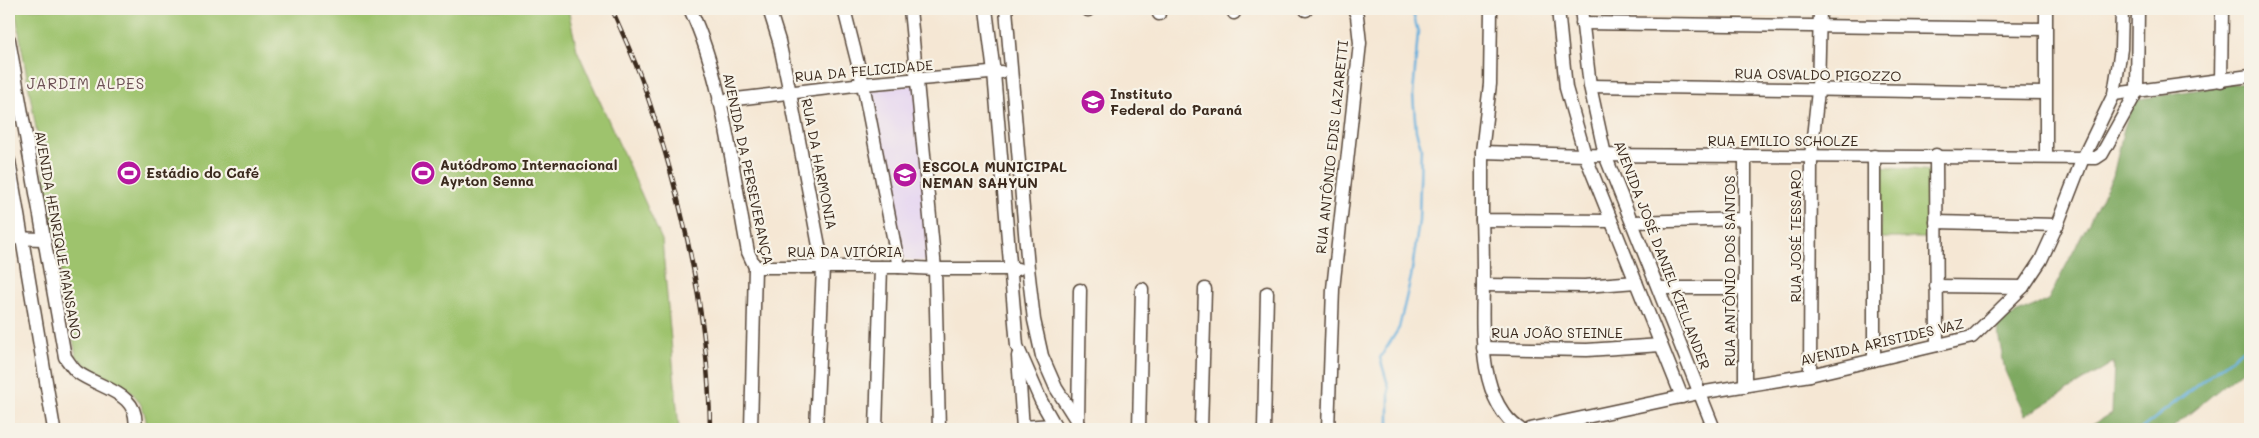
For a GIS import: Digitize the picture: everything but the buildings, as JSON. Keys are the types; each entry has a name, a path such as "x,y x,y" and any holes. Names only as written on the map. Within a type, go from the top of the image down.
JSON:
{"street":[{"name":"AVENIDA DA PERSEVERANÇA","path":"690,9 701,32 720,101 748,252 755,268 751,429"},
{"name":"RUA DA HARMONIA","path":"769,9 779,41 790,93 823,267 816,429"},
{"path":"844,9 863,84 899,267"},
{"path":"910,9 935,269 939,429"},
{"path":"986,9 994,73 1023,428 1039,424 1055,427"},
{"path":"1006,9 1034,320 1042,356 1056,388 1080,426"},
{"name":"RUA ANTÔNIO EDIS LAZARETTI","path":"1328,429 1333,289 1360,43 1357,16 1354,9"},
{"path":"1491,9 1490,84 1482,152 1483,348 1487,374 1494,396 1512,424 1520,429"},
{"path":"1558,9 1566,88 1585,155 1682,397"},
{"name":"AVENIDA JOSÉ DANIEL KIELLANDER","path":"1582,9 1590,86 1604,155 1714,429"},
{"name":"RUA JOSÉ TESSARO","path":"1810,375 1811,156 1818,91 1820,9"},
{"path":"2046,9 2046,157"},
{"name":"AVENIDA ARISTIDES VAZ","path":"1530,429 1682,397 1810,375 1972,337 2024,287 2041,260 2083,158 2114,94 2121,49 2122,9"},
{"path":"2083,158 2096,158 2102,154 2137,91 2138,9"},
{"path":"2221,81 2222,9"},
{"path":"1582,23 2045,29"},
{"name":"AVENIDA HENRIQUE MANSANO","path":"9,40 13,93 44,239 65,356 78,373 124,397 134,412 135,429"},
{"name":"RUA DA FELICIDADE","path":"720,101 863,84 1011,72"},
{"path":"2114,94 2250,76"},
{"name":"RUA OSVALDO PIGOZZO","path":"1590,86 2045,93"},
{"name":"RUA EMILIO SCHOLZE","path":"1482,152 1585,155 1936,155 2083,158"},
{"path":"1936,155 1937,346"},
{"name":"RUA ANTÔNIO DOS SANTOS","path":"1745,156 1745,386"},
{"path":"1874,156 1874,360"},
{"path":"9,162 54,429"},
{"path":"1632,222 1744,219"},
{"path":"1482,220 1611,221"},
{"path":"1936,222 2057,225"},
{"path":"9,238 44,239"},
{"path":"876,429 880,267"},
{"name":"RUA DA VITÓRIA","path":"755,268 899,267 1011,270 1028,268"},
{"path":"1483,284 1585,286 1636,282"},
{"path":"1936,286 2024,287"},
{"path":"1202,429 1205,288"},
{"path":"1659,288 1744,288"},
{"path":"1139,429 1142,289"},
{"path":"1080,290 1080,426"},
{"path":"1264,429 1267,293"},
{"path":"1017,346 1055,427"},
{"name":"RUA JOÃO STEINLE","path":"1483,348 1587,350 1661,346"}],"shaded area":[{"name":"ESCOLA MUNICIPAL NEMAN SAHYUN","path":"915,85 931,262 904,259 869,90"}],"green space":[{"name":"Autódromo Internacional Ayrton Senna","path":"15,9 568,9 577,50 662,240 679,429 147,429 144,413 138,401 130,392 98,373 76,356"},
{"path":"2250,81 2250,364 2171,429 2086,429 2112,413 2114,362 2025,416 2005,371 1996,322 2048,300 2113,176 2124,128 2134,100"},
{"path":"1881,166 1932,171 1931,238 1880,238"}],"waterway":[{"path":"1389,429 1389,388 1380,358 1399,328 1411,277 1419,221 1421,147 1416,131 1413,95 1418,32 1412,9"},
{"path":"2141,429 2250,344"}],"railway":[{"path":"612,9 643,83 681,210 698,297 704,341 710,429"}],"place":[{"name":"Instituto Federal do Paraná","path":"1093,102"},
{"name":"Estádio do Café","path":"129,173"},
{"name":"Autódromo Internacional Ayrton Senna","path":"423,173"},
{"name":"ESCOLA MUNICIPAL NEMAN SAHYUN","path":"905,175"}],"district":[{"name":"JARDIM ALPES","path":"86,84"}]}
